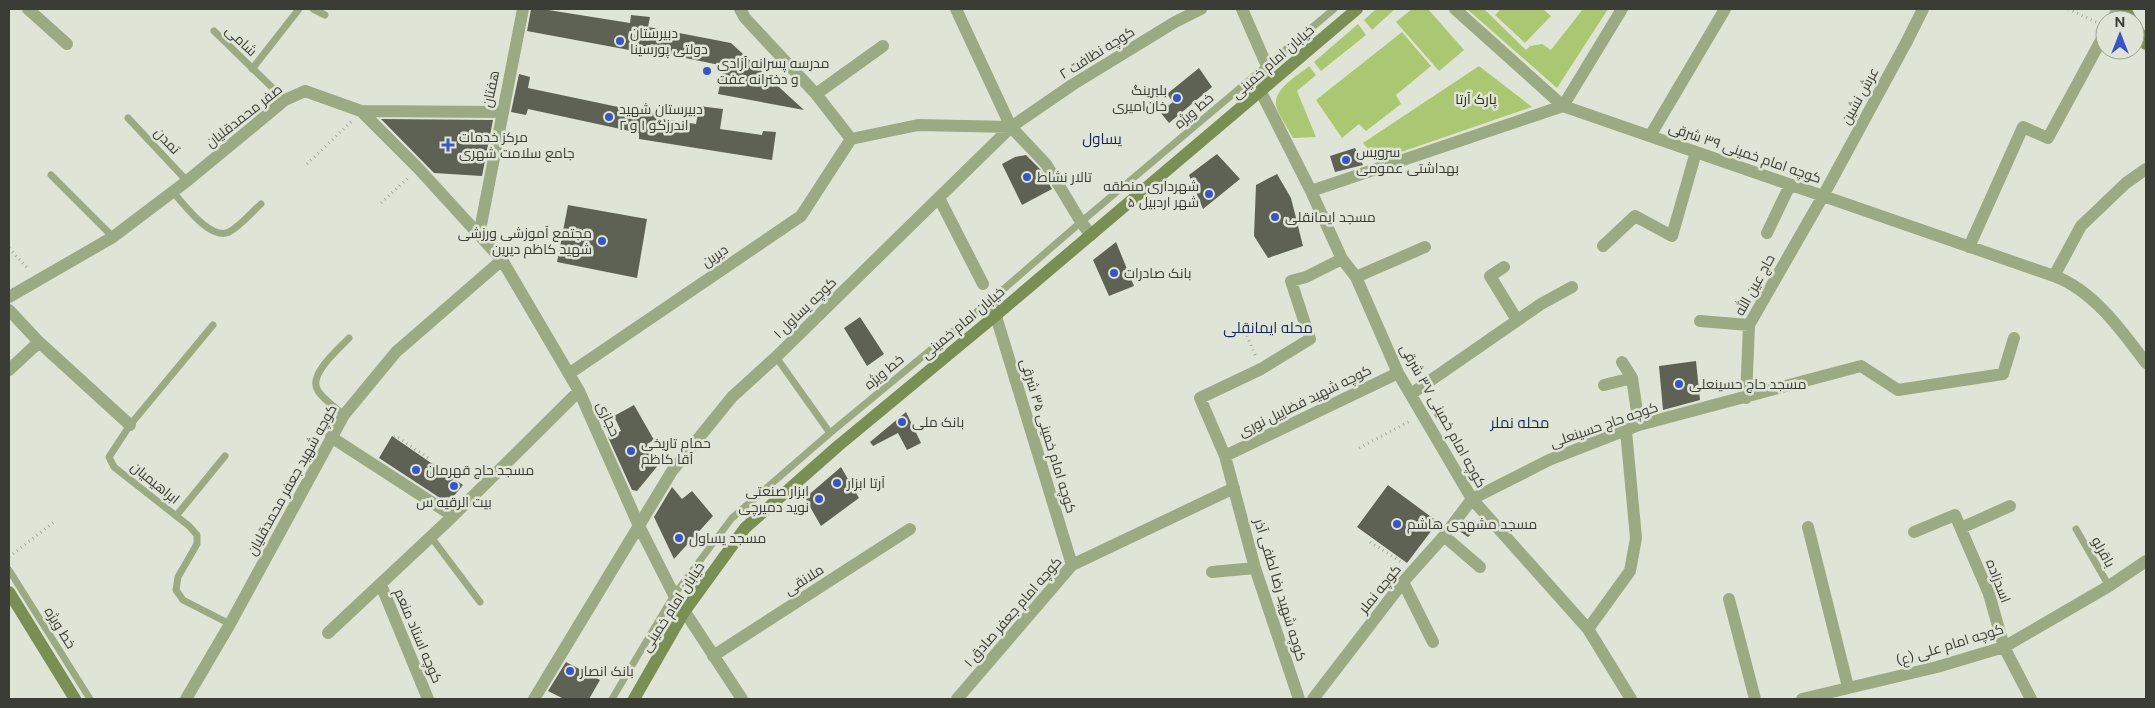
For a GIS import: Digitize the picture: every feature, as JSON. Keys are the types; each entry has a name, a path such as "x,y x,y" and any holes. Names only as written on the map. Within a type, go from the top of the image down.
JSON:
{"main road":[{"name":"خیابان امام خمینی","path":"634,699 684,612 745,528 845,439 995,316 1357,9"},
{"path":"9,592 75,699"}],"street":[{"path":"28,9 67,44"},
{"name":"هفتان","path":"479,234 501,112 523,9"},
{"path":"740,9 745,18 816,94 851,139 918,125 1011,127"},
{"path":"956,9 1011,127 1046,164 1081,222 1091,234"},
{"name":"کوچه نظافت ۲","path":"1011,127 1072,85 1175,22 1201,9"},
{"path":"1242,9 1267,66 1261,92"},
{"name":"کوچه امام خمینی ۳۹ شرقی","path":"1455,9 1563,106 2069,281 2116,321 2146,363"},
{"path":"1311,190 1563,106 1622,9"},
{"path":"1650,136 1724,9"},
{"name":"عرش نشین","path":"1823,196 1923,9"},
{"path":"816,94 883,46"},
{"path":"1970,247 2023,127 2048,138 2095,51"},
{"name":"صفر محمدقلیان","path":"9,298 113,237 187,181 285,100 305,91 361,111 418,168 502,260"},
{"name":"کوچه امام خمینی ۳۷ شرقی","path":"1261,92 1311,190 1342,259 1356,277 1398,373 1424,414 1472,499 1588,629 1631,699"},
{"path":"361,111 501,112"},
{"name":"کوچه یساول ۱","path":"534,699 672,471 732,397 776,357 1011,127"},
{"name":"دیرین","path":"570,373 801,216 851,139"},
{"path":"1603,246 1635,216 1672,236 1696,152"},
{"path":"2054,276 2081,226 2126,183 2146,169"},
{"path":"1767,233 1790,185"},
{"name":"حاج عین الله","path":"1746,398 1749,325 1823,196"},
{"path":"940,198 982,284"},
{"path":"1356,277 1425,246"},
{"path":"1261,369 1310,339 1291,281 1306,277 1342,259"},
{"name":"حجازی","path":"502,260 570,373 639,526 674,595 742,699"},
{"name":"کوچه شهید جعفر محمدقلیان","path":"186,699 230,624 344,415 396,352 502,260"},
{"path":"1504,266 1490,276 1517,320"},
{"path":"1411,394 1517,320 1572,287"},
{"name":"کوچه امام خمینی ۳۵ شرقی","path":"991,300 1072,565"},
{"path":"9,310 39,342 130,425"},
{"path":"1700,321 1749,325"},
{"name":"کوچه حاج حسینعلی","path":"1472,499 1549,460 1639,425 1861,366 1898,390 2004,374 2014,338"},
{"path":"9,370 39,342"},
{"path":"1622,362 1632,378 1639,425"},
{"name":"کوچه شهید رضا لطفی آذر","path":"1261,369 1200,398 1226,456 1255,568 1299,699"},
{"name":"کوچه شهید فضاییل نوری","path":"1226,456 1398,373"},
{"path":"1604,385 1632,378"},
{"path":"328,633 453,516 579,391"},
{"path":"1588,629 1630,571 1636,538 1626,431"},
{"path":"331,437 453,516"},
{"name":"کوچه امام جعفر صادق ۱","path":"957,699 1072,565 1234,488"},
{"name":"کوچه نملر","path":"1313,699 1403,582 1444,536 1472,499"},
{"path":"1914,532 1955,515 1961,528 2010,506"},
{"path":"1808,527 1848,687"},
{"name":"اسدزاده","path":"1961,528 1989,594 2004,647 2031,699"},
{"name":"ملانقی","path":"713,656 910,529"},
{"path":"1444,536 1480,567"},
{"name":"کوچه امام علی (ع)","path":"1802,699 1824,696 1848,687 1937,667 2004,647 2109,586 2146,561"},
{"path":"1212,572 1255,568"},
{"path":"1403,582 1433,642"},
{"name":"کوچه استاد منعم","path":"381,585 428,699"},
{"path":"1729,599 1755,699"}],"lane":[{"name":"شامی","path":"252,69 299,9"},
{"path":"314,9 325,16"},
{"name":"خط ویژه","path":"612,699 674,595 732,518 830,433 991,300 1334,9"},
{"name":"شامی","path":"214,31 285,100"},
{"name":"تمدن","path":"128,118 187,181"},
{"path":"51,175 113,237"},
{"path":"172,191 208,230 217,234 228,232 262,204"},
{"name":"ابراهیمیان","path":"213,325 130,425 109,456 114,467 189,526 197,535 197,544 178,577 176,590 183,600 230,624"},
{"path":"344,415 318,391 316,382 318,372 349,338"},
{"path":"776,357 830,433"},
{"path":"176,516 225,456"},
{"name":"باقرلو","path":"2076,529 2109,586"},
{"path":"431,537 480,602"},
{"name":"خط ویژه","path":"9,570 90,699"}],"path":[{"path":"2068,9 2095,21"},
{"path":"307,164 361,111"},
{"path":"381,203 418,168"},
{"path":"9,248 38,280"},
{"path":"1242,322 1261,369"},
{"path":"1359,448 1424,414"},
{"path":"394,437 396,436 431,460"},
{"path":"9,557 54,522"},
{"path":"1370,542 1415,570"}],"green space":[{"path":"1376,9 1395,9 1372,30 1364,20"},
{"name":"پارک آرتا","path":"1412,9 1428,9 1464,50 1439,71 1396,22"},
{"path":"1467,9 1484,9 1526,50 1530,46 1542,44 1551,50 1583,9 1608,9 1557,88"},
{"path":"1501,9 1543,9 1551,16 1525,43 1495,15"},
{"path":"1358,24 1366,35 1321,71 1314,62"},
{"path":"1402,32 1431,66 1396,95 1401,104 1366,131 1359,124 1342,138 1316,100"},
{"path":"1309,66 1316,75 1297,91 1316,137 1293,138 1279,113 1276,99 1283,88"},
{"name":"پارک آرتا","path":"1479,66 1532,107 1378,160 1363,143"}],"building":[{"path":"531,9 542,9 630,23 631,15 650,17 648,27 731,43 804,110 718,94 724,66 657,52 656,55 527,31"},
{"path":"1199,68 1212,87 1169,123 1160,112 1173,102 1167,94"},
{"name":"دبیرستان شهید اندرزگو ۱ و ۲","path":"519,74 530,77 528,88 642,112 655,113 655,118 696,124 699,106 723,109 720,129 762,135 763,131 776,132 772,160 639,139 639,133 528,109 526,115 511,112"},
{"name":"مرکز خدمات جامع سلامت شهری","path":"381,119 493,120 482,176 434,173"},
{"name":"سرویس بهداشتی عمومی","path":"1355,148 1363,165 1335,172 1330,156"},
{"name":"شهرداری منطقه ۵ شهر اردبیل","path":"1217,154 1240,179 1203,209 1189,175"},
{"name":"تالار نشاط","path":"1026,155 1040,169 1052,189 1022,205 1002,164 1015,157"},
{"name":"مسجد ایمانقلی","path":"1277,174 1291,198 1303,246 1268,258 1254,236 1256,185"},
{"path":"568,205 647,219 637,278 557,262"},
{"name":"بانک صادرات","path":"1116,242 1134,286 1109,296 1093,260"},
{"path":"860,317 884,354 867,366 844,328"},
{"name":"مسجد حاج حسینعلی","path":"1696,361 1700,400 1663,410 1659,366"},
{"name":"حمام تاریخی آقا کاظم","path":"634,405 654,440 647,444 660,463 637,491 632,490 608,437 621,431 614,416"},
{"name":"بانک ملی","path":"906,412 921,443 907,450 898,433 873,446 870,442"},
{"name":"مسجد حاج قهرمان","path":"392,436 463,485 453,497 440,498 379,458"},
{"name":"آرتا ابزار","path":"841,467 859,498 821,526 805,498"},
{"name":"مسجد مشهدی هاشم","path":"1388,485 1438,522 1407,563 1357,527"},
{"name":"مسجد یساول","path":"672,487 682,499 692,491 713,516 674,559 654,517"},
{"path":"1467,520 1474,520 1479,526 1468,537 1458,530"},
{"name":"بانک انصار","path":"566,662 600,680 589,699 564,699 548,691"}],"place":[{"name":"دبیرستان دولتی پورسینا","path":"620,41"},
{"name":"مدرسه پسرانه آزادی و دخترانه عفت","path":"707,71"},
{"name":"بلبرینگ خان‌امیری","path":"1177,98"},
{"name":"دبیرستان شهید اندرزگو ۱ و ۲","path":"609,117"},
{"name":"مرکز خدمات جامع سلامت شهری","path":"448,145"},
{"name":"سرویس بهداشتی عمومی","path":"1346,160"},
{"name":"تالار نشاط","path":"1027,177"},
{"name":"شهرداری منطقه ۵ شهر اردبیل","path":"1209,194"},
{"name":"مسجد ایمانقلی","path":"1275,217"},
{"name":"مجتمع آموزشی ورزشی شهید کاظم دیرین","path":"602,241"},
{"name":"بانک صادرات","path":"1114,273"},
{"name":"مسجد حاج حسینعلی","path":"1679,384"},
{"name":"بانک ملی","path":"902,422"},
{"name":"حمام تاریخی آقا کاظم","path":"631,451"},
{"name":"مسجد حاج قهرمان","path":"416,470"},
{"name":"آرتا ابزار","path":"837,483"},
{"name":"بیت الرقیه س","path":"454,486"},
{"name":"ابزار صنعتی نوید دمیرچی","path":"819,499"},
{"name":"مسجد مشهدی هاشم","path":"1397,524"},
{"name":"مسجد یساول","path":"679,538"},
{"name":"بانک انصار","path":"570,671"}],"district":[{"name":"یساول","path":"1102,139"},
{"name":"محله ایمانقلی","path":"1268,328"},
{"name":"محله نملر","path":"1520,423"}]}
